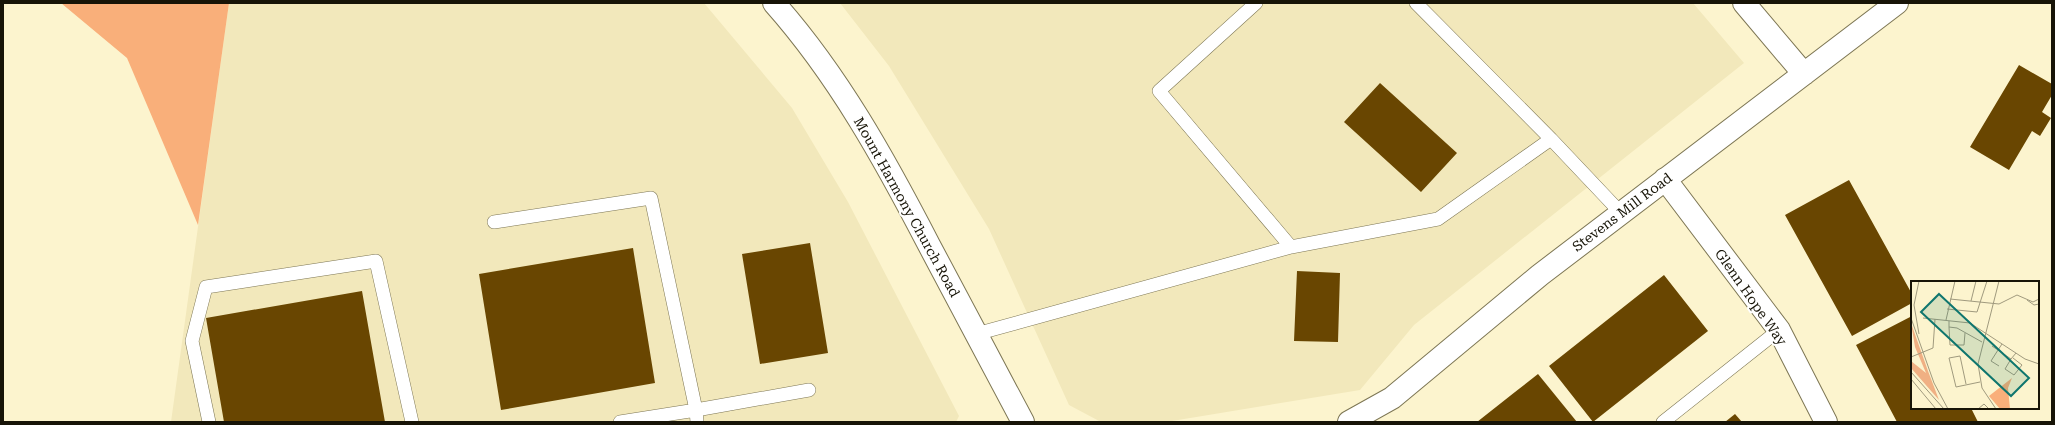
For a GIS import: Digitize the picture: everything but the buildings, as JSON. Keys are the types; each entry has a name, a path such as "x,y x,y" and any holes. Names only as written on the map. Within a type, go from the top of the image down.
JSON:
{"street":[{"name":"Mount Harmony Church Road","path":"774,3 815,54 852,107 891,172 1023,422"},
{"path":"1744,3 1804,74"},
{"name":"Stevens Mill Road","path":"1349,422 1392,398 1499,308 1665,179 1897,3"},
{"name":"Glenn Hope Way","path":"1665,179 1779,330 1826,422"}],"lane":[{"path":"1256,3 1159,91 1292,247"},
{"path":"1416,3 1551,138 1621,213"},
{"path":"976,334 1292,247 1438,219 1551,138"},
{"path":"494,222 651,198 697,416"},
{"path":"209,422 192,341 206,287 376,261 412,422"},
{"path":"1663,422 1779,330"},
{"path":"620,422 697,416 809,390"}],"shaded area":[{"path":"61,3 229,3 198,225 127,58"},
{"path":"229,3 704,3 792,108 848,202 959,416 956,422 171,422"},
{"path":"840,3 1693,3 1744,63 1414,325 1360,390 1166,422 1101,422 1069,405 989,229 889,66"}]}
